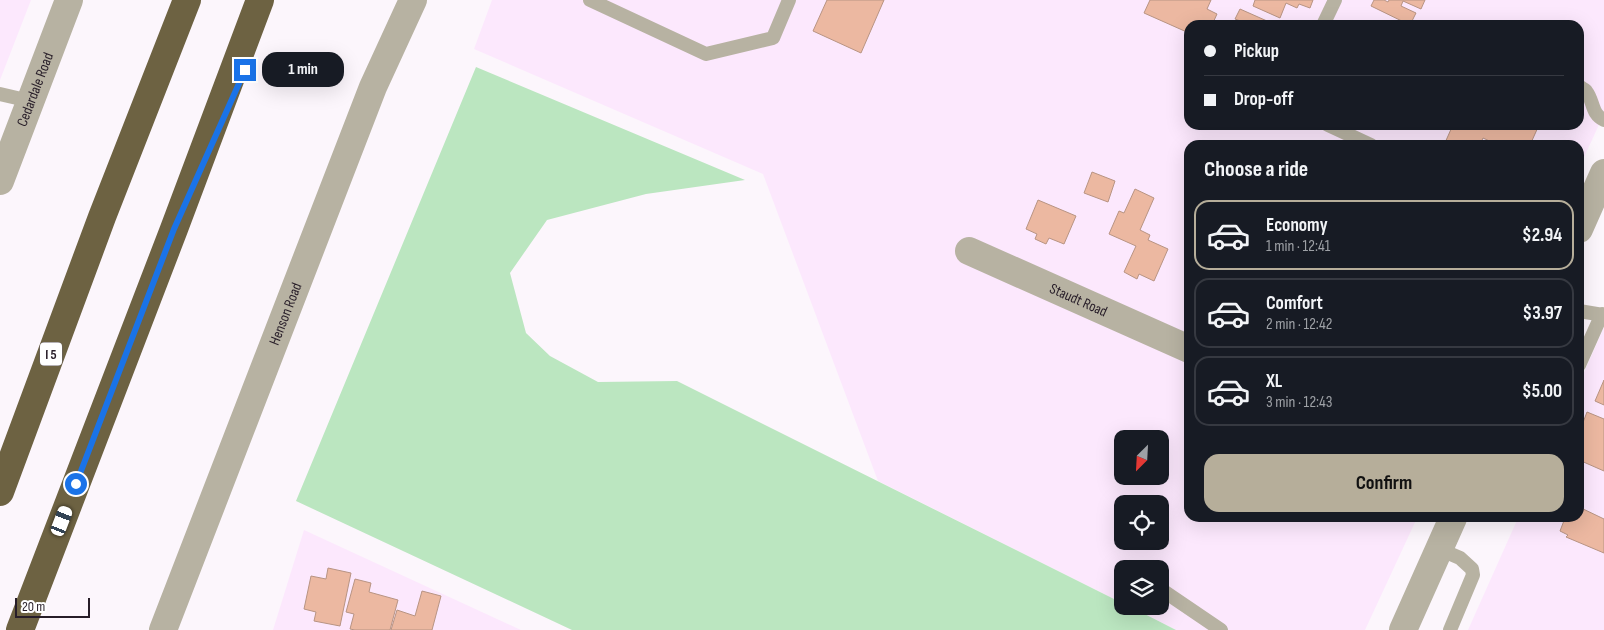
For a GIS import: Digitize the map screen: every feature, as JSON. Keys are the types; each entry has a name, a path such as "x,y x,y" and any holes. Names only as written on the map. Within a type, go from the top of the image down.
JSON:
{"highway":[{"path":"102,217 173,0"},
{"name":"I 5","path":"0,492 102,217 187,0"},
{"path":"20,630 260,0"},
{"path":"174,229 276,0"}],"street":[{"name":"Cedardale Road","path":"0,181 69,0"},
{"name":"Henson Road","path":"163,630 372,87 413,0"},
{"path":"1584,218 1604,173"},
{"name":"Staudt Road","path":"970,250 1184,347"},
{"path":"1402,630 1451,522"}],"lane":[{"path":"590,0 706,54 772,38 789,0"},
{"path":"1325,20 1335,0"},
{"path":"1584,90 1598,118 1604,120"},
{"path":"0,94 30,101"},
{"path":"1339,130 1360,140"},
{"path":"1584,312 1603,315 1584,355"},
{"path":"1439,549 1460,558 1472,569 1473,575 1450,630"},
{"path":"1169,595 1221,630"}],"shaded area":[{"path":"0,0 31,0 0,80"},
{"path":"492,0 1604,0 1604,114 1584,157 1584,140 1184,140 1184,522 1415,522 1365,630 1176,630 1147,615 1169,615 1169,560 1114,560 1114,599 878,481 763,174 474,49"},
{"path":"1604,327 1604,630 1468,630 1516,522 1584,522 1584,373"},
{"path":"304,530 521,630 273,630"}],"green space":[{"path":"476,67 745,180 646,194 547,220 510,273 526,333 550,356 598,382 677,381 1114,599 1114,615 1147,615 1176,630 572,630 296,501"}],"building":[{"path":"827,0 884,0 861,53 813,31"},
{"path":"1150,0 1211,0 1207,9 1217,14 1214,20 1184,20 1184,31 1144,13"},
{"path":"1255,0 1313,0 1310,8 1299,4 1297,8 1286,3 1280,18 1253,6"},
{"path":"1374,0 1388,2 1389,0 1425,0 1421,9 1403,1 1401,6 1416,13 1412,20 1400,20 1371,6"},
{"path":"1240,9 1265,20 1238,20 1235,19"},
{"path":"1451,130 1537,130 1532,140 1487,140 1483,138 1482,140 1446,140"},
{"path":"1092,172 1115,181 1108,202 1084,193"},
{"path":"1135,189 1154,198 1140,230 1150,235 1148,240 1168,249 1154,281 1139,274 1137,279 1124,272 1136,246 1109,234 1119,211 1124,213"},
{"path":"1038,200 1076,216 1064,244 1049,238 1046,244 1035,239 1037,234 1026,229"},
{"path":"1604,380 1604,405 1595,401"},
{"path":"1587,412 1604,419 1604,471 1584,462 1584,420"},
{"path":"1584,509 1604,519 1604,553 1566,537 1568,535 1560,531 1563,522 1584,522"},
{"path":"328,568 351,573 340,626 314,621 316,612 304,609 311,576 326,579"},
{"path":"355,579 371,583 369,592 398,600 390,630 350,629 354,614 346,612"},
{"path":"422,591 441,596 432,630 391,630 397,610 415,616"}],"route":[{"path":"76,484 174,229 245,70"}]}
